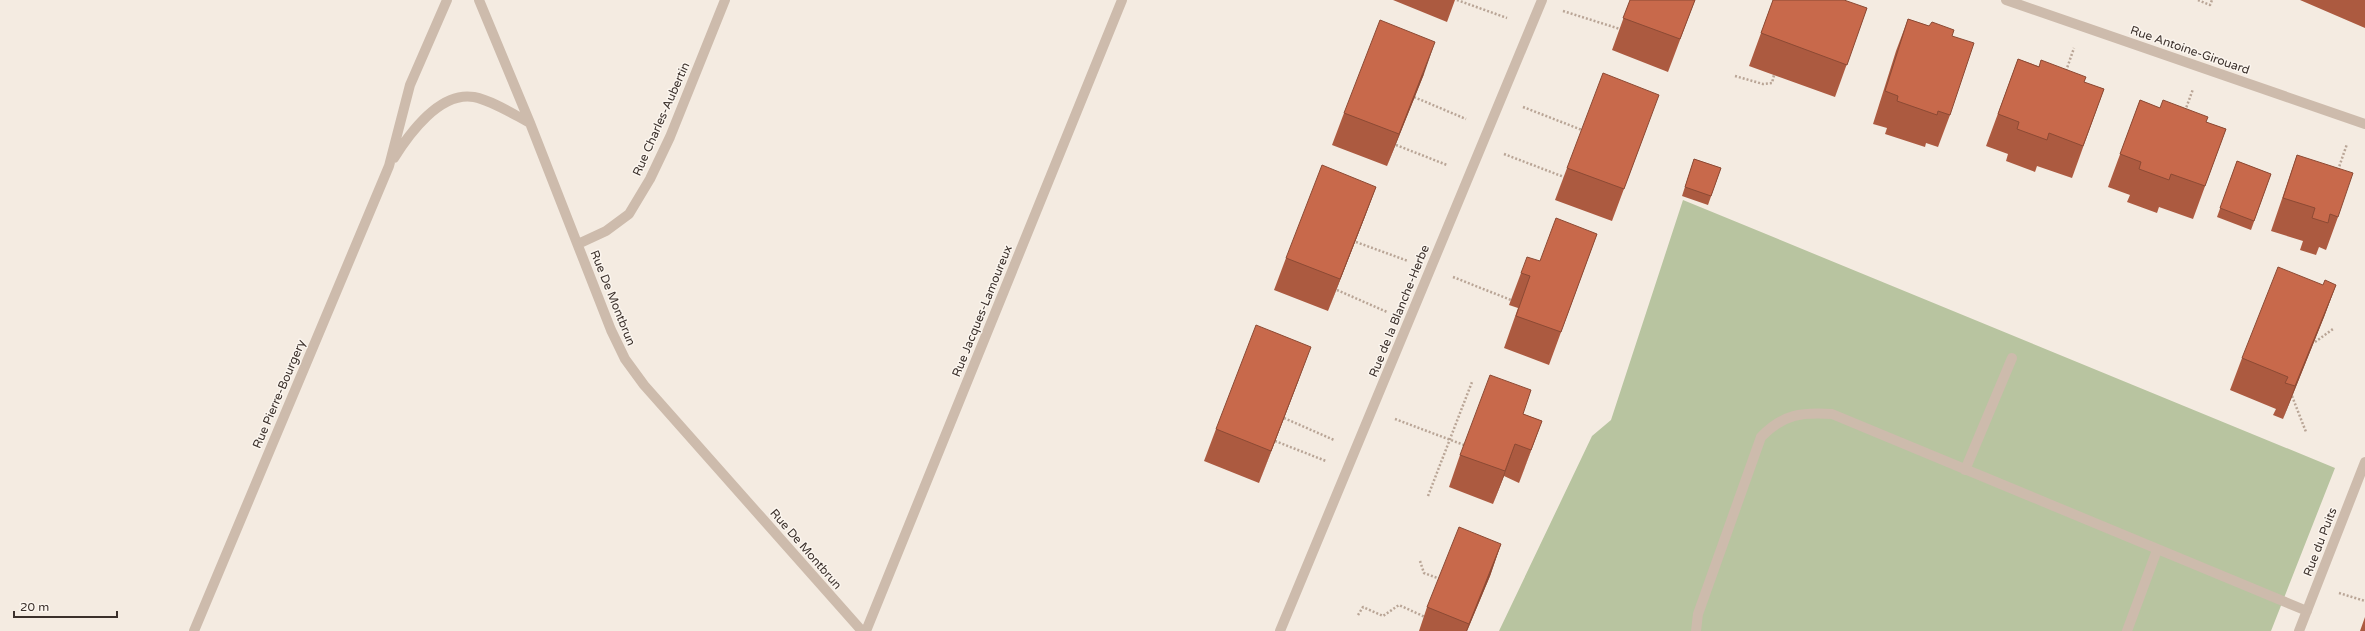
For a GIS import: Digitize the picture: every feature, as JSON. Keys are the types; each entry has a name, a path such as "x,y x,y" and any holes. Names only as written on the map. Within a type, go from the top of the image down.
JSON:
{"street":[{"name":"Rue Pierre-Bourgery","path":"194,631 388,166 410,85 447,0"},
{"name":"Rue De Montbrun","path":"479,0 530,123 611,330 625,359 644,385 862,631"},
{"name":"Rue Charles-Aubertin","path":"578,244 606,231 629,214 650,179 670,137 725,0"},
{"name":"Rue Jacques-Lamoureux","path":"866,631 1122,0"},
{"name":"Rue de la Blanche-Herbe","path":"1280,631 1542,0"},
{"name":"Rue Antoine-Girouard","path":"2006,0 2365,124"},
{"name":"Rue Pierre-Bourgery","path":"388,166 407,137 422,121 441,106 456,98 478,99 530,123"},
{"path":"1965,470 2012,358"},
{"path":"1696,631 1698,614 1761,437 1773,425 1789,417 1810,413 1832,414 2307,611"},
{"name":"Rue du Puits","path":"2299,631 2365,462"},
{"path":"2127,631 2157,550"}],"path":[{"path":"1457,0 1507,18"},
{"path":"2198,0 2210,5 2212,0"},
{"path":"1562,11 1620,29"},
{"path":"2065,74 2075,47"},
{"path":"1735,76 1763,84 1772,83 1774,75"},
{"path":"2182,119 2193,89"},
{"path":"1414,97 1466,119"},
{"path":"1523,107 1582,130"},
{"path":"2337,172 2347,144"},
{"path":"1396,145 1447,165"},
{"path":"1503,153 1564,177"},
{"path":"1356,242 1408,262"},
{"path":"1453,277 1511,300"},
{"path":"1337,290 1387,312"},
{"path":"2315,342 2333,328"},
{"path":"1428,496 1472,382"},
{"path":"2292,396 2306,432"},
{"path":"1284,418 1334,440"},
{"path":"1395,419 1464,445"},
{"path":"1275,441 1326,461"},
{"path":"1420,561 1424,573 1440,579"},
{"path":"2338,593 2365,601"},
{"path":"1358,615 1363,607 1383,616 1398,606 1425,617"}],"green space":[{"path":"1683,200 2335,468 2271,631 1499,631 1592,436 1611,420"}],"building":[{"path":"1630,0 1695,0 1680,39 1623,18"},
{"path":"1773,0 1844,0 1867,8 1847,65 1761,33"},
{"path":"1908,19 1929,26 1932,22 1954,30 1952,36 1974,43 1950,115 1938,111 1937,115 1897,101 1898,96 1885,91"},
{"path":"1380,20 1435,42 1399,134 1344,113"},
{"path":"2018,59 2039,67 2041,60 2086,77 2084,82 2104,89 2083,146 2049,133 2047,140 2017,129 2019,122 1998,114"},
{"path":"1603,73 1659,95 1624,189 1567,168"},
{"path":"2140,100 2160,108 2163,100 2208,117 2206,122 2226,129 2205,186 2171,174 2169,180 2139,169 2141,162 2120,154"},
{"path":"2297,155 2353,173 2338,217 2330,214 2328,223 2312,218 2315,208 2283,198"},
{"path":"1694,159 1721,168 1711,196 1685,187"},
{"path":"2237,161 2271,174 2254,221 2220,208"},
{"path":"1322,165 1376,187 1340,279 1286,258"},
{"path":"1556,218 1597,234 1561,332 1516,316 1530,276 1521,273 1527,257 1540,261"},
{"path":"2278,267 2323,285 2325,280 2336,285 2295,386 2285,383 2288,377 2242,358"},
{"path":"1256,325 1311,347 1271,451 1216,429"},
{"path":"1490,375 1531,390 1523,414 1542,421 1531,450 1515,444 1505,471 1460,455"},
{"path":"1459,527 1501,544 1469,624 1427,607"}]}
